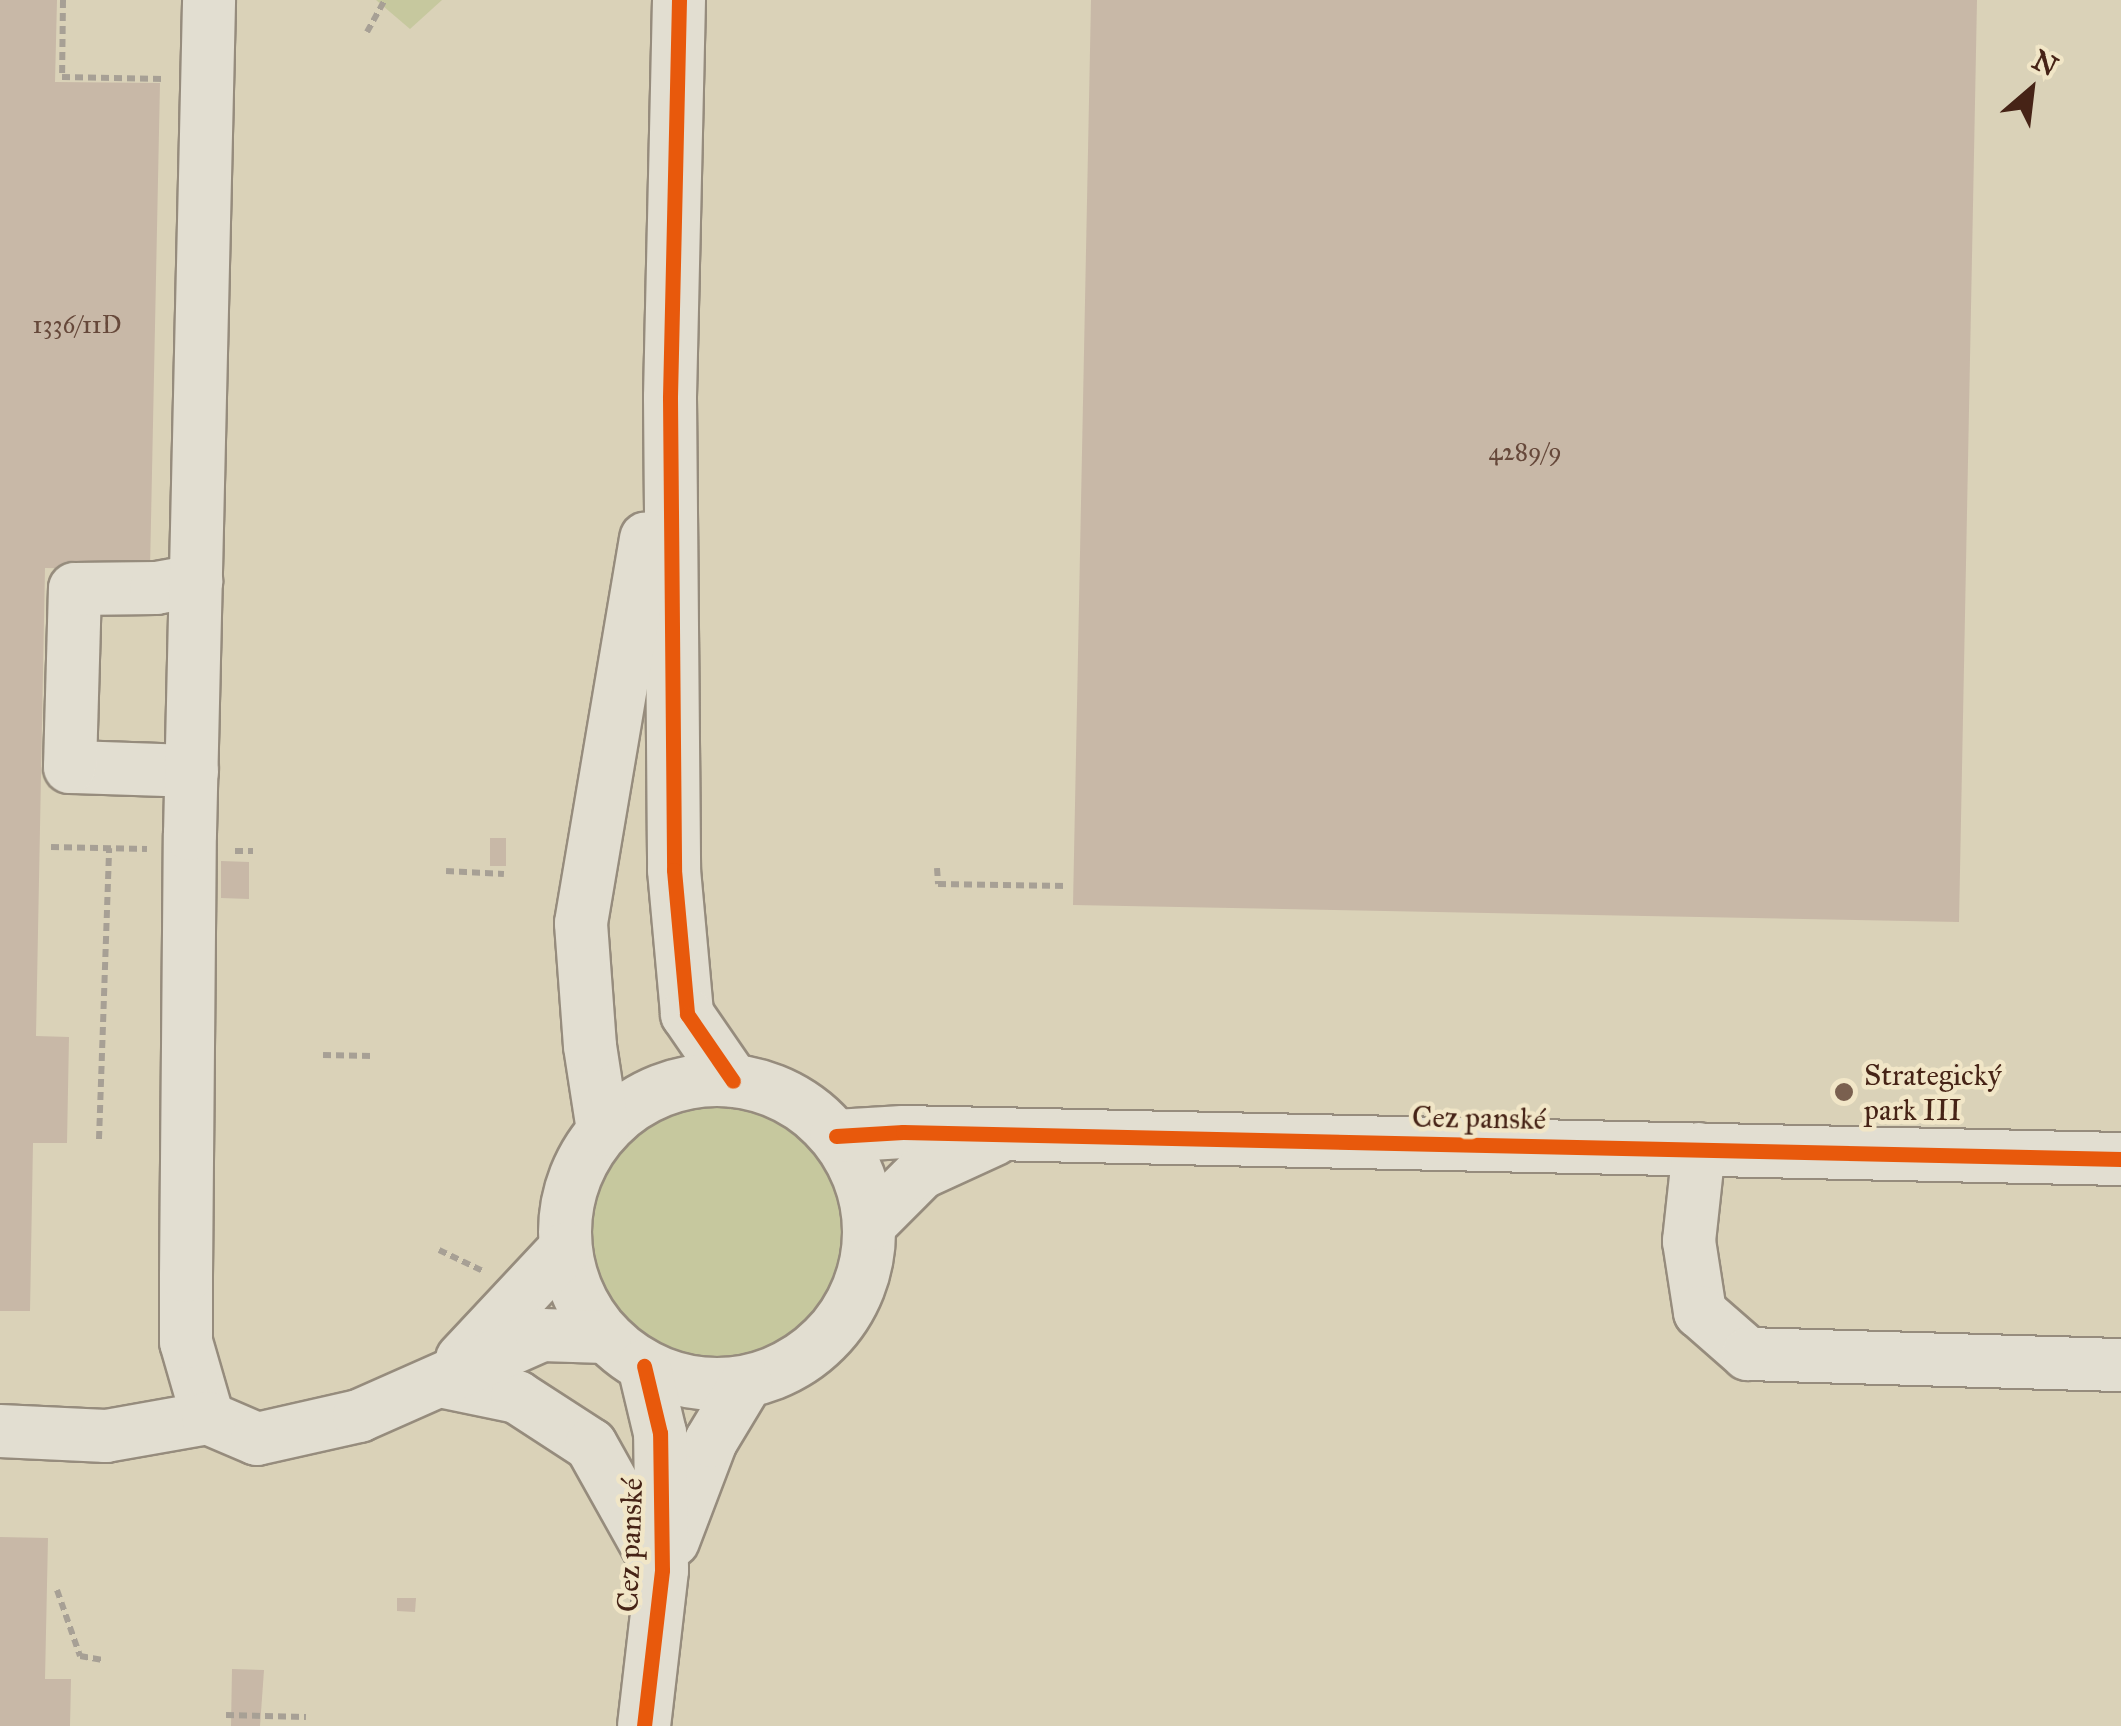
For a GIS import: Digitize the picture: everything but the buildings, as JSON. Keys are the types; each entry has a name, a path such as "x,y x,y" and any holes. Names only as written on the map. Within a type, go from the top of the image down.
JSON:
{"street":[{"path":"208,1418 186,1342 172,771 196,582 209,0"},
{"path":"679,0 670,398 674,870 687,1014 733,1081"},
{"path":"603,1130 590,1046 581,922 670,398"},
{"path":"172,771 70,767 75,590 156,588 196,582"},
{"name":"Cez panské","path":"625,1352 691,1383 746,1383 797,1363 838,1327 863,1278 870,1224 857,1171 836,1136 807,1109 772,1090 733,1081 693,1082 655,1093 603,1130 584,1156 568,1202 565,1249 578,1296 625,1352 660,1432 662,1570 644,1726"},
{"name":"Cez panské","path":"836,1136 904,1132 2121,1159"},
{"name":"Cez panské","path":"870,1224 921,1174 1001,1136"},
{"path":"1698,1150 1689,1241 1700,1312 1748,1354 2121,1365"},
{"path":"440,1380 521,1301 565,1249"},
{"path":"0,1431 106,1436 208,1418 256,1439 359,1416 542,1335 625,1352"},
{"path":"440,1380 517,1398 591,1445 662,1570"},
{"name":"Cez panské","path":"662,1570 710,1441 746,1383"}],"path":[{"path":"63,0 62,77 165,79 165,98"},
{"path":"368,32 385,0"},
{"path":"151,849 172,771"},
{"path":"51,847 161,850"},
{"path":"99,1139 109,848"},
{"path":"937,868 938,884 1068,886"},
{"path":"446,872 504,874"},
{"path":"323,1055 372,1056"},
{"path":"439,1250 491,1275"},
{"path":"56,1590 80,1656 103,1660"},
{"path":"226,1715 306,1718"}],"green space":[{"path":"376,0 442,0 410,29"},
{"path":"716,1104 765,1114 807,1142 835,1184 845,1233 835,1282 807,1324 765,1352 716,1362 667,1352 625,1324 597,1282 587,1233 597,1184 625,1142 667,1114"}],"cycle path":[{"path":"679,0 670,398 674,870 687,1014 733,1081"},
{"path":"836,1136 903,1132 2121,1159"},
{"path":"644,1366 660,1433 662,1570 644,1726"}],"place":[{"name":"Strategický park III","path":"1844,1092"}]}
